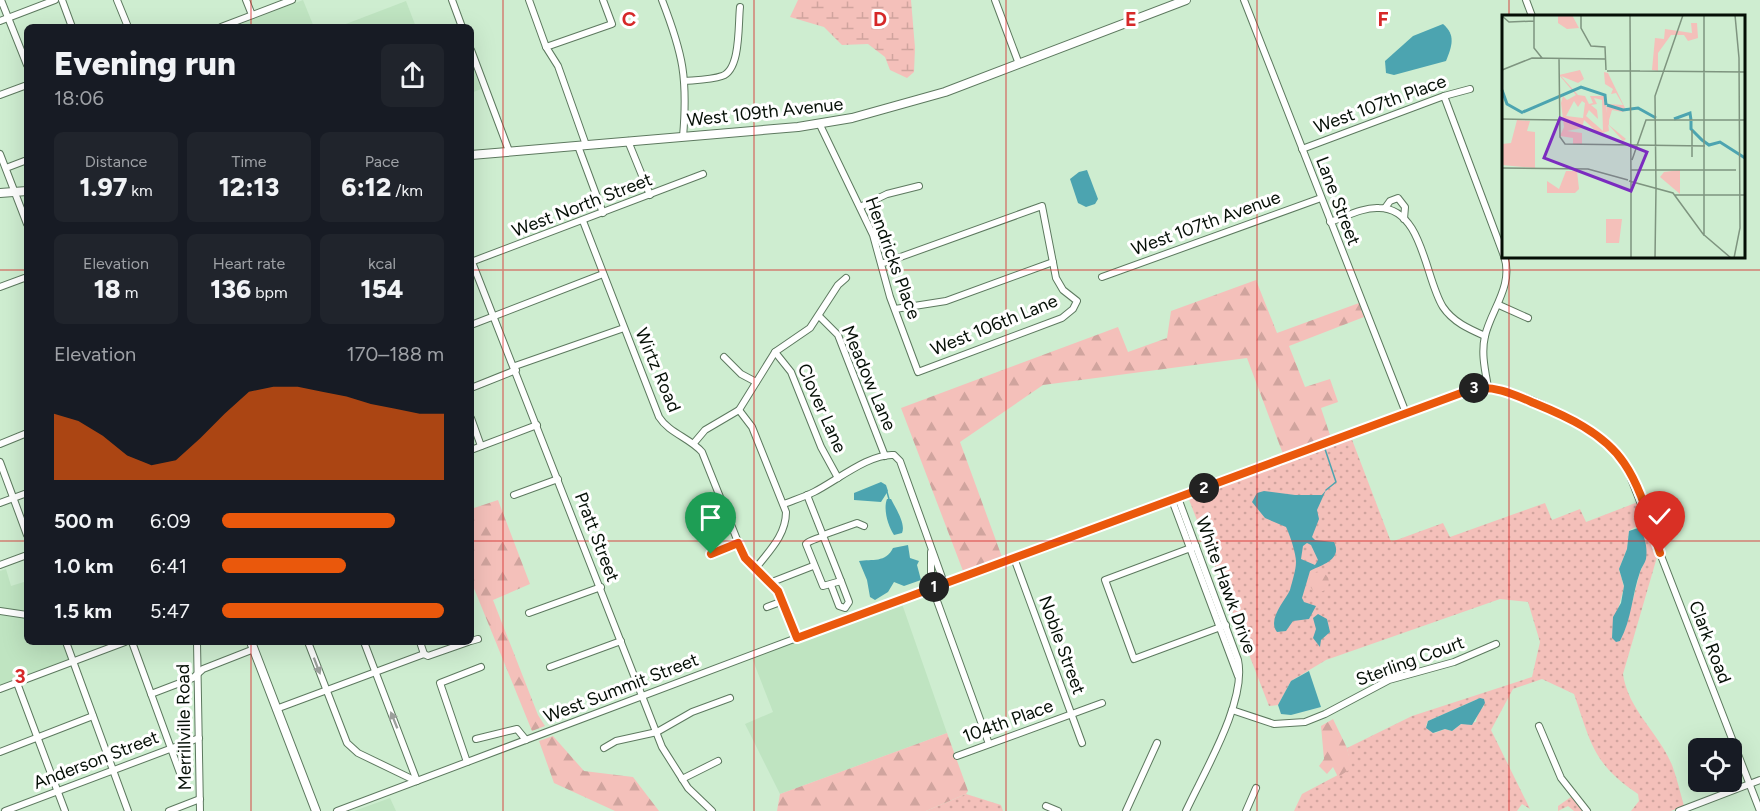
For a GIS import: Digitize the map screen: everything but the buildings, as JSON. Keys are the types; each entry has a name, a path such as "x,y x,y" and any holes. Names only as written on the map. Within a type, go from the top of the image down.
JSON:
{"main road":[{"name":"West 109th Avenue","path":"474,155 820,125 915,102 1186,0"},
{"path":"0,193 24,191"},
{"path":"252,646 316,811"}],"street":[{"path":"2,0 24,58"},
{"path":"0,21 56,0"},
{"path":"62,0 71,24"},
{"path":"117,0 127,24"},
{"path":"246,0 252,15"},
{"path":"229,24 292,0"},
{"path":"452,0 461,24"},
{"path":"530,0 546,48 558,66 603,213"},
{"path":"546,48 612,24 603,0"},
{"path":"662,0 680,47 684,81 683,137"},
{"path":"995,0 1019,64"},
{"name":"Lane Street","path":"1244,0 1406,413"},
{"path":"1526,0 1532,15"},
{"path":"684,81 721,77 731,69 735,60 740,7"},
{"path":"474,58 509,151"},
{"path":"0,95 24,86"},
{"name":"West 107th Place","path":"1302,149 1444,96 1470,89"},
{"path":"1444,96 1502,251"},
{"name":"Hendricks Place","path":"820,125 873,235 895,309 918,372"},
{"path":"628,141 650,195"},
{"path":"0,154 24,216"},
{"path":"6,168 24,161"},
{"name":"West North Street","path":"474,261 703,174"},
{"path":"860,207 887,194 919,186"},
{"name":"West 107th Avenue","path":"1102,277 1321,198"},
{"path":"1385,208 1390,201 1398,198 1405,207 1404,219"},
{"path":"881,264 1042,206 1053,262 946,301 895,309"},
{"path":"1330,222 1374,208 1385,208 1404,219 1414,230 1443,307 1464,327 1485,336"},
{"name":"Wirtz Road","path":"583,220 659,417 667,427 694,443 706,460 745,558 772,582 783,602 797,638"},
{"path":"1488,387 1483,359 1485,336 1499,305 1507,272 1504,258"},
{"name":"West 106th Lane","path":"918,372 1062,318 1073,309 1077,301 1063,290 1056,278 1053,262"},
{"name":"Pratt Street","path":"474,267 516,368 669,761 702,803 712,811"},
{"path":"474,324 603,274"},
{"path":"0,287 24,278"},
{"path":"694,443 705,430 739,410 775,352 810,328 838,285 846,278"},
{"path":"1499,305 1528,318"},
{"name":"Meadow Lane","path":"819,316 838,335 885,456"},
{"path":"474,387 516,368 624,328"},
{"name":"Clover Lane","path":"775,352 791,372 821,447 838,478"},
{"path":"724,357 741,374 756,382"},
{"name":"West Summit Street","path":"337,811 916,593 1472,389 1488,387"},
{"name":"Clark Road","path":"1488,387 1563,415 1597,436 1618,455 1634,481 1760,811"},
{"path":"739,410 752,426 784,504 786,522 779,538 756,568"},
{"path":"474,449 537,425"},
{"path":"474,426 481,446"},
{"path":"0,444 24,435"},
{"path":"784,504 885,456 894,455 900,461 944,583"},
{"path":"0,462 24,527"},
{"path":"514,495 558,479"},
{"path":"0,503 24,494"},
{"path":"807,495 849,602 845,608 839,606 831,585"},
{"name":"White Hawk Drive","path":"1175,499 1223,627 1238,660 1239,684 1232,710 1186,811"},
{"path":"841,581 831,585 820,584 806,544 857,523 864,526"},
{"path":"711,554 738,543"},
{"path":"1193,547 1105,580 1134,659 1223,627"},
{"path":"932,549 931,575 934,587 989,744"},
{"path":"0,565 24,556"},
{"name":"Noble Street","path":"1014,558 1082,743"},
{"path":"772,582 813,566"},
{"path":"529,613 601,587"},
{"path":"767,607 783,602"},
{"path":"0,611 24,615"},
{"path":"550,668 621,641"},
{"name":"Sterling Court","path":"1232,710 1274,724 1311,720 1389,680 1454,662 1496,644"},
{"path":"67,645 128,811"},
{"path":"0,689 117,645"},
{"path":"133,645 184,784"},
{"name":"Merrillville Road","path":"197,645 200,811"},
{"path":"309,645 347,743 352,750 417,781"},
{"path":"365,645 417,781"},
{"path":"421,645 424,654"},
{"path":"276,709 424,654 428,656 461,645"},
{"path":"151,694 193,678 197,673 252,646"},
{"path":"467,762 460,745 459,732 440,683 481,667"},
{"path":"17,683 65,811"},
{"path":"604,748 616,741 657,732 692,712 730,698"},
{"name":"104th Place","path":"957,756 1102,703"},
{"path":"0,752 93,716"},
{"path":"1539,726 1561,778 1587,811"},
{"path":"476,739 517,729 526,740"},
{"name":"Anderson Street","path":"4,811 199,738"},
{"path":"1126,811 1157,743"},
{"path":"682,779 718,761"},
{"path":"1679,811 1760,780"},
{"path":"1246,811 1256,788"},
{"path":"169,811 200,800"},
{"path":"1046,806 1058,811"}],"shaded area":[{"path":"303,0 313,24 241,24"},
{"path":"406,1 415,24 346,24"},
{"path":"474,71 481,89 474,92"},
{"path":"6,569 11,586 24,582 24,645 63,645 69,660 0,685 0,571"},
{"path":"901,601 947,733 780,794 745,724 773,712 752,658"},
{"path":"390,798 396,811 354,811"}],"green space":[{"path":"798,0 911,0 915,48 914,72 907,78 890,70 885,57 868,44 842,45 824,27 790,17"},
{"path":"1256,280 1277,333 1359,303 1364,317 1289,346 1305,387 1330,379 1338,402 1321,408 1331,438 1283,454 1247,358 1043,385 960,442 1002,557 963,571 901,408 1118,327 1128,352 1167,338 1171,311"},
{"path":"1351,437 1391,542 1443,523 1450,537 1545,503 1552,520 1580,509 1586,522 1638,502 1657,557 1623,674 1631,699 1660,742 1672,765 1684,806 1671,811 1631,811 1639,801 1638,794 1611,773 1602,762 1590,739 1574,694 1542,679 1513,689 1491,730 1530,809 1522,804 1517,811 1294,811 1302,794 1351,768 1347,748 1412,716 1532,677 1540,642 1528,602 1500,599 1326,660 1291,681 1278,705 1269,706 1188,497","holes":["1635,527 1640,529 1645,541 1646,558 1640,572 1625,630 1617,642 1612,636 1624,587 1619,569 1627,549 1629,531","1480,698 1484,706 1478,712 1476,722 1461,724 1452,731 1445,729 1435,733 1426,726 1428,721"]},
{"path":"498,500 530,584 493,600 538,715 545,726 532,731 474,588 474,508"},
{"path":"1319,572 1326,575 1329,582 1326,589 1319,592 1312,589 1309,582 1312,575"},
{"path":"1333,719 1347,748 1352,768 1338,777 1333,767 1327,774 1319,766 1324,759 1321,726"},
{"path":"947,733 968,791 966,794 926,811 777,811 780,794"},
{"path":"553,736 584,771 633,777 659,811 615,811 554,783 539,741"},
{"path":"966,794 1001,805 1003,811 926,811"},
{"path":"1571,797 1584,811 1574,811 1568,806 1558,811 1558,806"}],"water":[{"path":"1443,24 1450,32 1452,41 1446,61 1394,75 1386,73 1385,61 1413,36"},
{"path":"1087,170 1098,199 1095,204 1086,207 1078,203 1070,179 1079,172"},
{"path":"881,482 886,485 888,491 881,502 854,500 854,493"},
{"path":"1326,490 1317,510 1319,519 1312,537 1315,540 1334,542 1336,553 1330,561 1310,571 1302,598 1304,602 1316,606 1309,619 1293,621 1286,631 1277,632 1274,627 1275,616 1290,590 1296,562 1295,554 1286,527 1265,518 1252,502 1257,493 1264,491 1295,495 1322,495","holes":["1307,543 1311,545 1318,560 1315,565 1301,559 1303,546"]},
{"path":"887,499 891,499 900,516 903,525 902,533 894,535 890,527 886,512"},
{"path":"1638,528 1645,542 1646,559 1637,580 1624,633 1620,641 1616,642 1612,638 1613,617 1621,603 1624,586 1619,569 1627,549 1629,531"},
{"path":"908,545 910,558 919,561 917,565 921,580 904,586 894,582 888,592 875,600 870,597 867,580 859,561 883,558 893,548"},
{"path":"1318,614 1327,619 1330,632 1321,640 1320,647 1313,638 1316,629 1313,618"},
{"path":"1309,671 1321,707 1291,715 1281,714 1278,705 1291,681"},
{"path":"1480,698 1484,699 1485,703 1472,725 1461,724 1452,731 1445,729 1433,733 1426,728 1428,721"}],"waterway":[{"path":"1299,448 1321,441"},
{"path":"1325,449 1336,482 1326,490"},
{"path":"887,492 889,499"}],"route":[{"path":"711,554 738,543 745,558 772,582 778,591 797,638 1481,387 1501,390 1563,415 1597,436 1618,455 1634,481 1660,553"}]}
